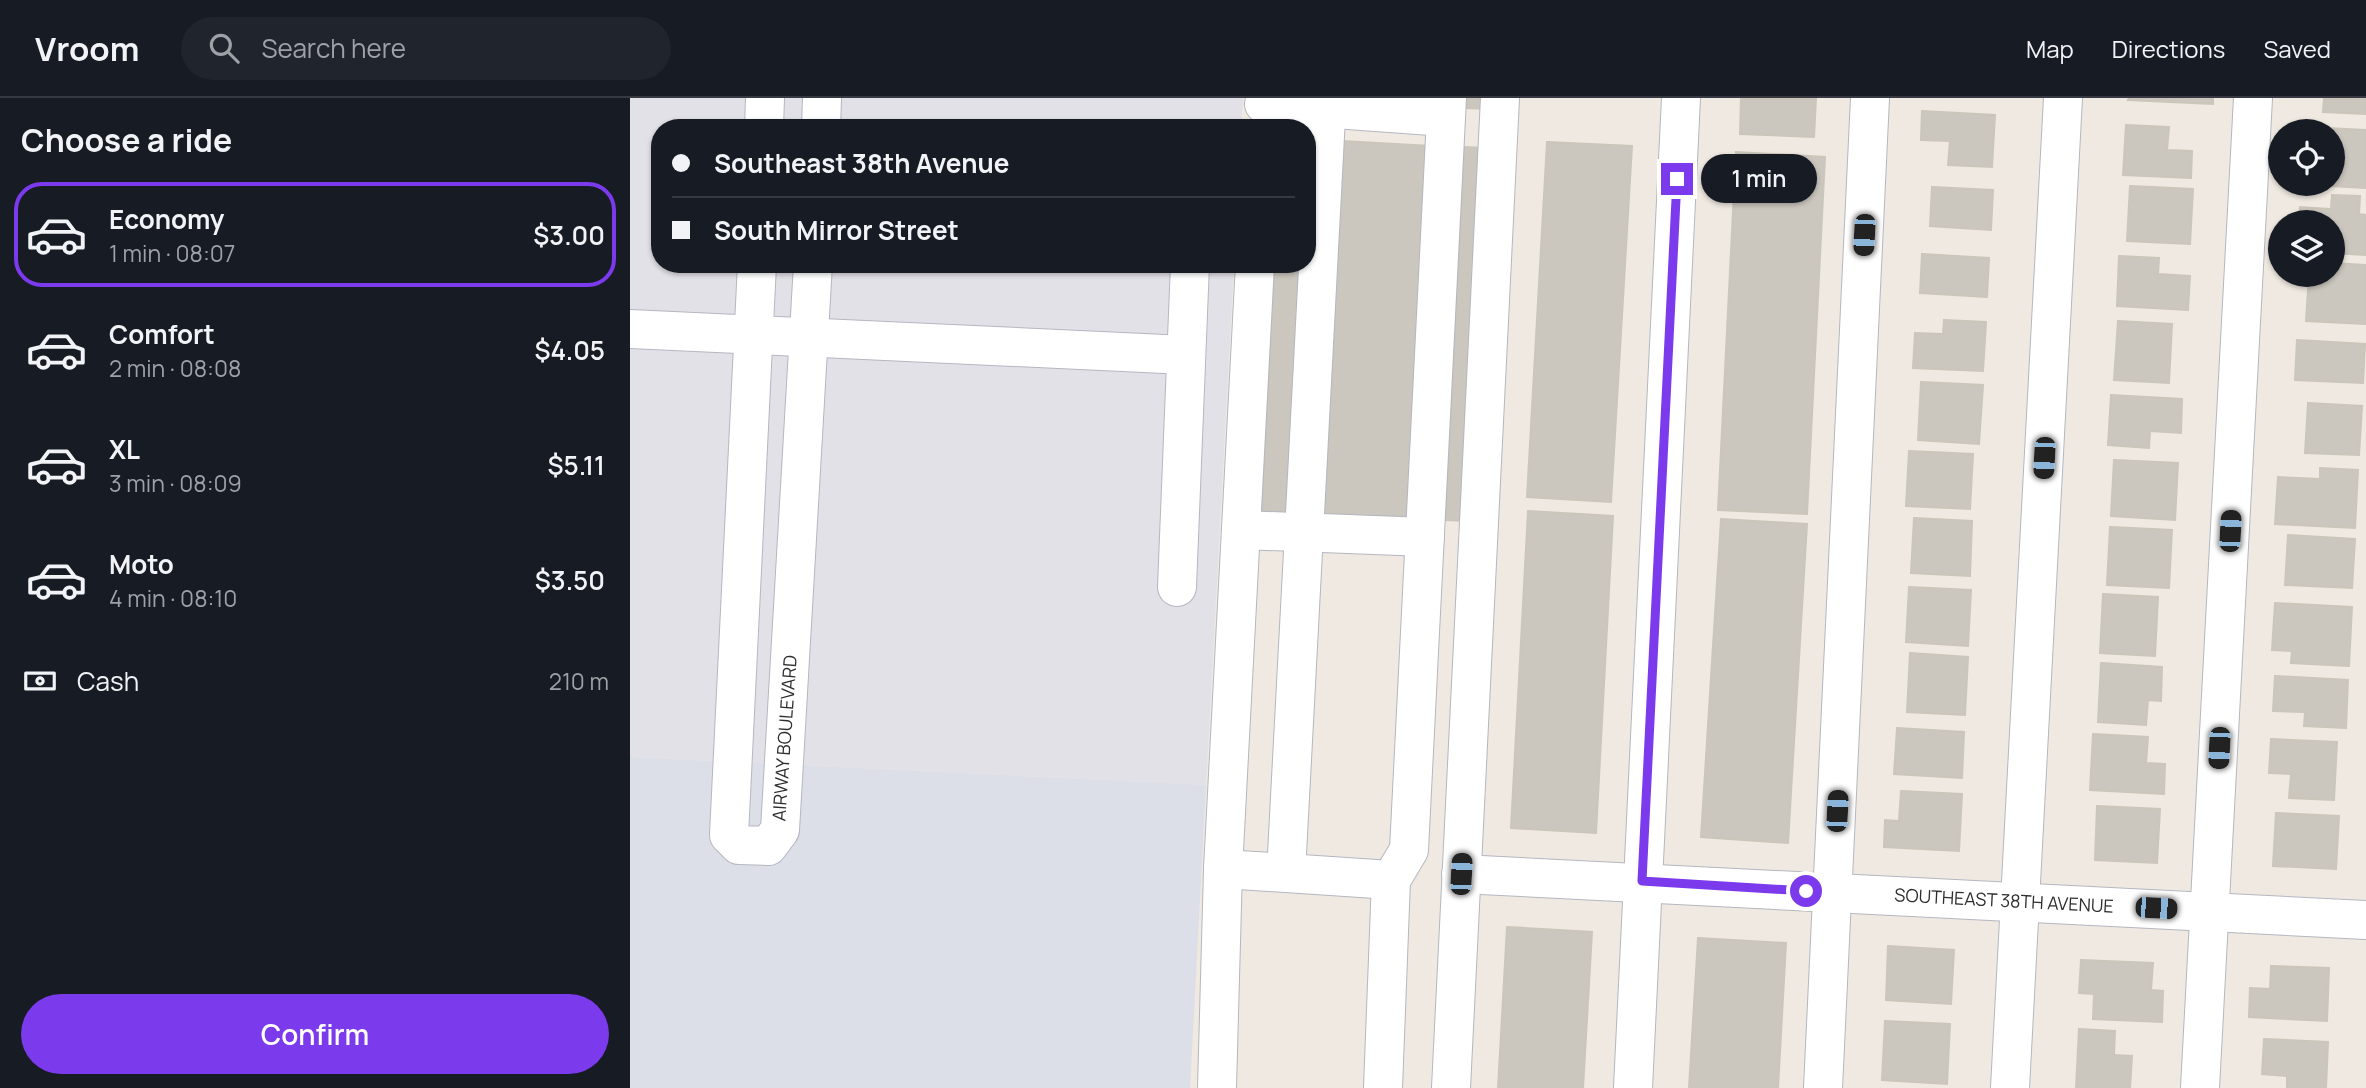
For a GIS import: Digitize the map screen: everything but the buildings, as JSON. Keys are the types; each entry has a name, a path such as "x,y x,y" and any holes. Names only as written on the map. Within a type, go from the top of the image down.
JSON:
{"street":[{"path":"764,119 765,98"},
{"path":"821,119 822,98"},
{"path":"1451,1088 1500,98"},
{"path":"1633,1088 1681,98"},
{"path":"1824,1088 1870,98"},
{"path":"2010,1088 2063,98"},
{"path":"2200,1088 2253,98"},
{"path":"1286,873 1327,103"},
{"path":"1263,110 1327,103 1446,108 1409,850 1391,880 1383,1088"},
{"name":"AIRWAY BOULEVARD","path":"756,273 729,835 738,845 768,846 779,830 813,273"},
{"path":"1177,586 1190,273"},
{"path":"1217,1088 1223,869 1255,273"},
{"path":"630,329 1186,355"},
{"path":"1241,530 1425,537"},
{"path":"1223,869 1391,880"},
{"name":"SOUTHEAST 38TH AVENUE","path":"1461,874 1642,881 2366,920"}],"shaded area":[{"path":"630,98 1243,98 1242,119 651,119 651,273 1234,273 1206,785 630,757"},
{"path":"630,757 1206,785 1190,1088 630,1088"}],"route":[{"path":"1677,179 1642,881 1806,891"}]}
